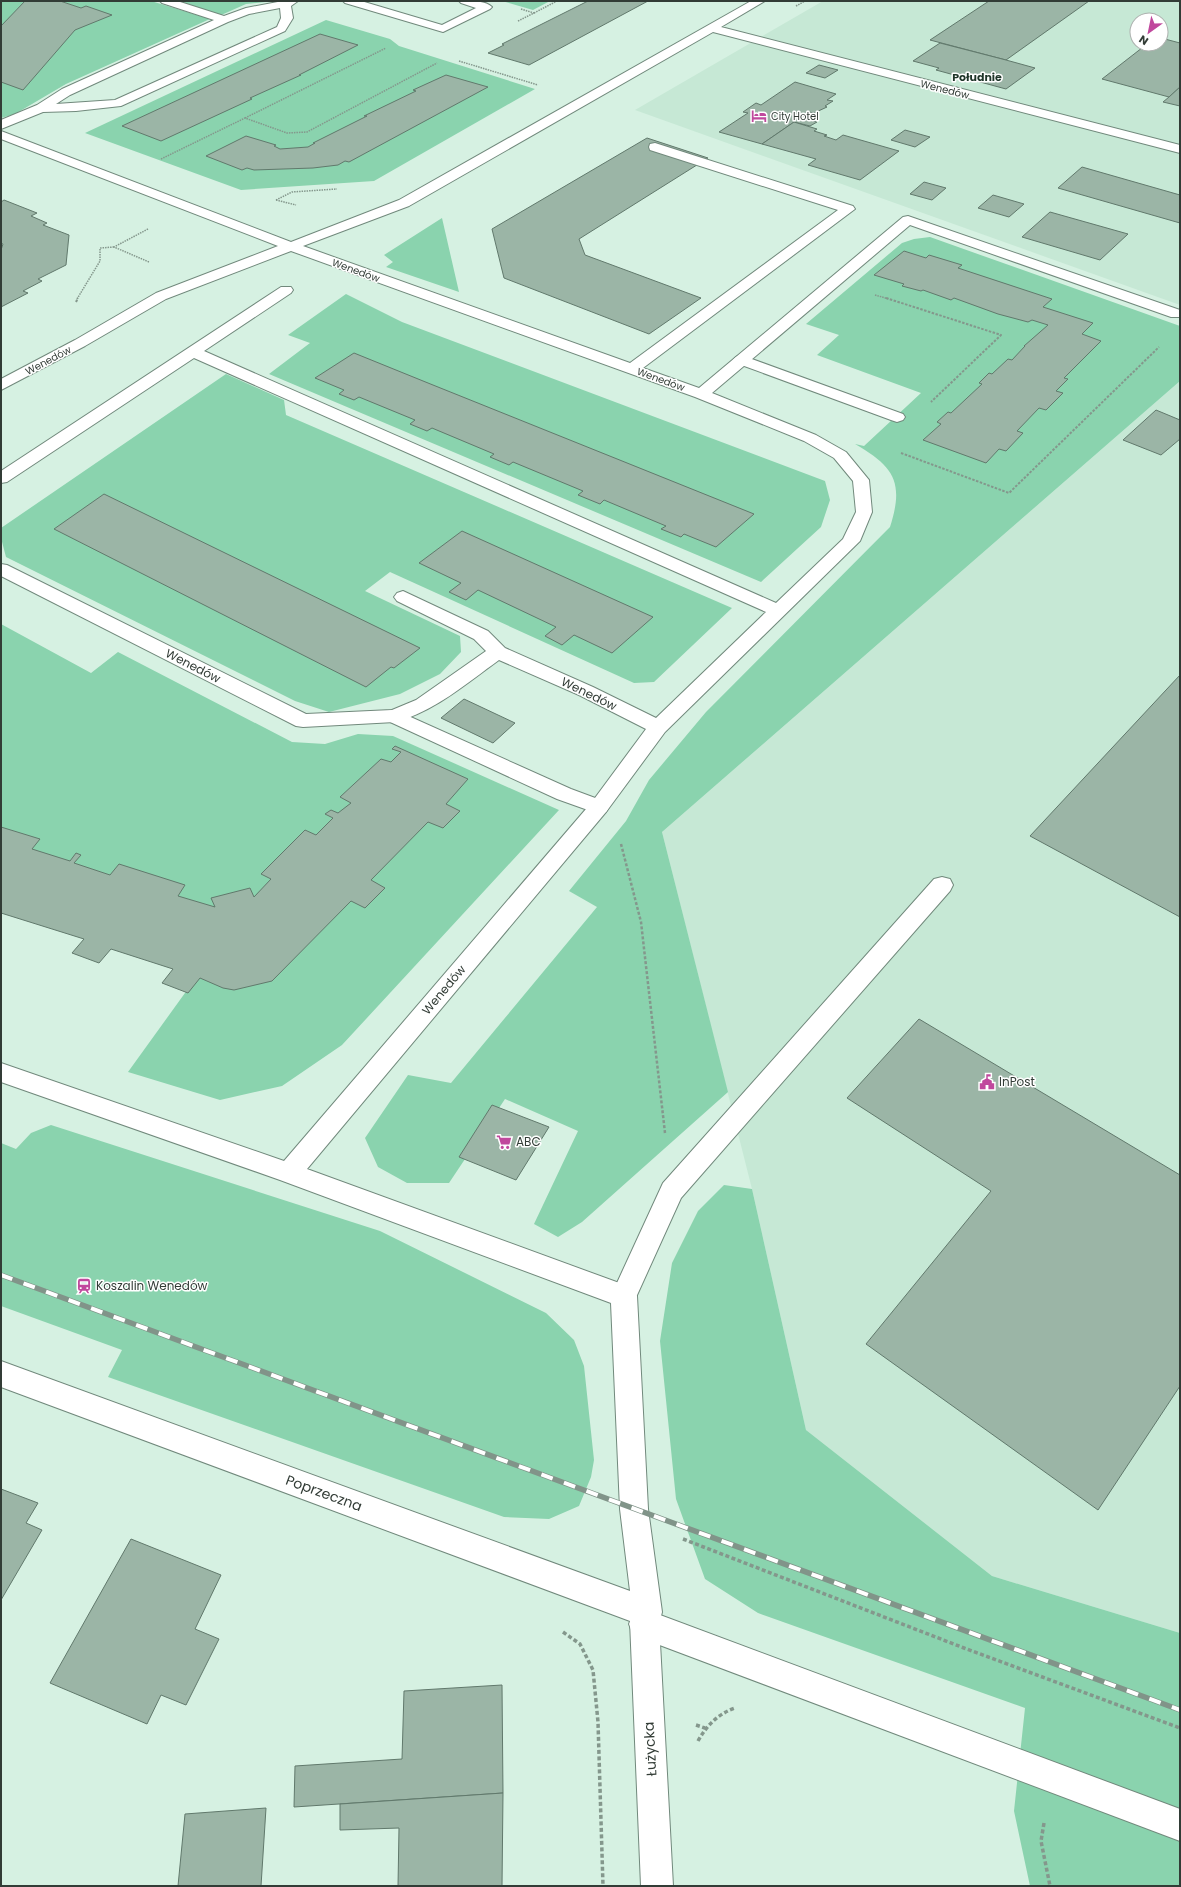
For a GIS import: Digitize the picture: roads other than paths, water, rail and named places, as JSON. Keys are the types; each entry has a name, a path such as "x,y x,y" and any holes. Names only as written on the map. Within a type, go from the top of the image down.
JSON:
{"street":[{"path":"166,1 224,20"},
{"path":"349,1 443,29 486,7 465,1"},
{"name":"Wenedów","path":"1,385 80,343 161,296 404,203 759,1"},
{"path":"1,125 41,108 66,92 224,20 246,11 288,3 287,18 281,29 117,103 76,107 41,108"},
{"name":"Wenedów","path":"711,28 1180,149"},
{"name":"Wenedów","path":"1,135 292,247 700,394 810,438 840,455 861,480 864,512 851,541 658,727 598,807 289,1174"},
{"path":"632,369 848,209 655,147"},
{"path":"700,394 908,220 1176,314"},
{"path":"1,478 286,290"},
{"path":"193,352 779,611"},
{"path":"740,360 897,417"},
{"name":"Wenedów","path":"3,573 303,721 395,716 423,704 498,652"},
{"name":"Wenedów","path":"403,597 480,635 498,652 586,691 658,727"},
{"name":"Wenedów","path":"395,716 564,794 598,807"},
{"path":"1,1072 289,1174 624,1296 672,1191 942,885"},
{"name":"Łużycka","path":"624,1296 634,1509 646,1618 657,1886"},
{"name":"Poprzeczna","path":"1,1374 646,1618 1180,1825"}],"railway":[{"path":"1,1275 1180,1710"}],"place":[{"name":"City Hotel","path":"759,116"},
{"name":"InPost","path":"987,1082"},
{"name":"ABC","path":"504,1142"},
{"name":"Koszalin Wenedów","path":"84,1286"}],"district":[{"name":"Południe","path":"977,77"}]}
